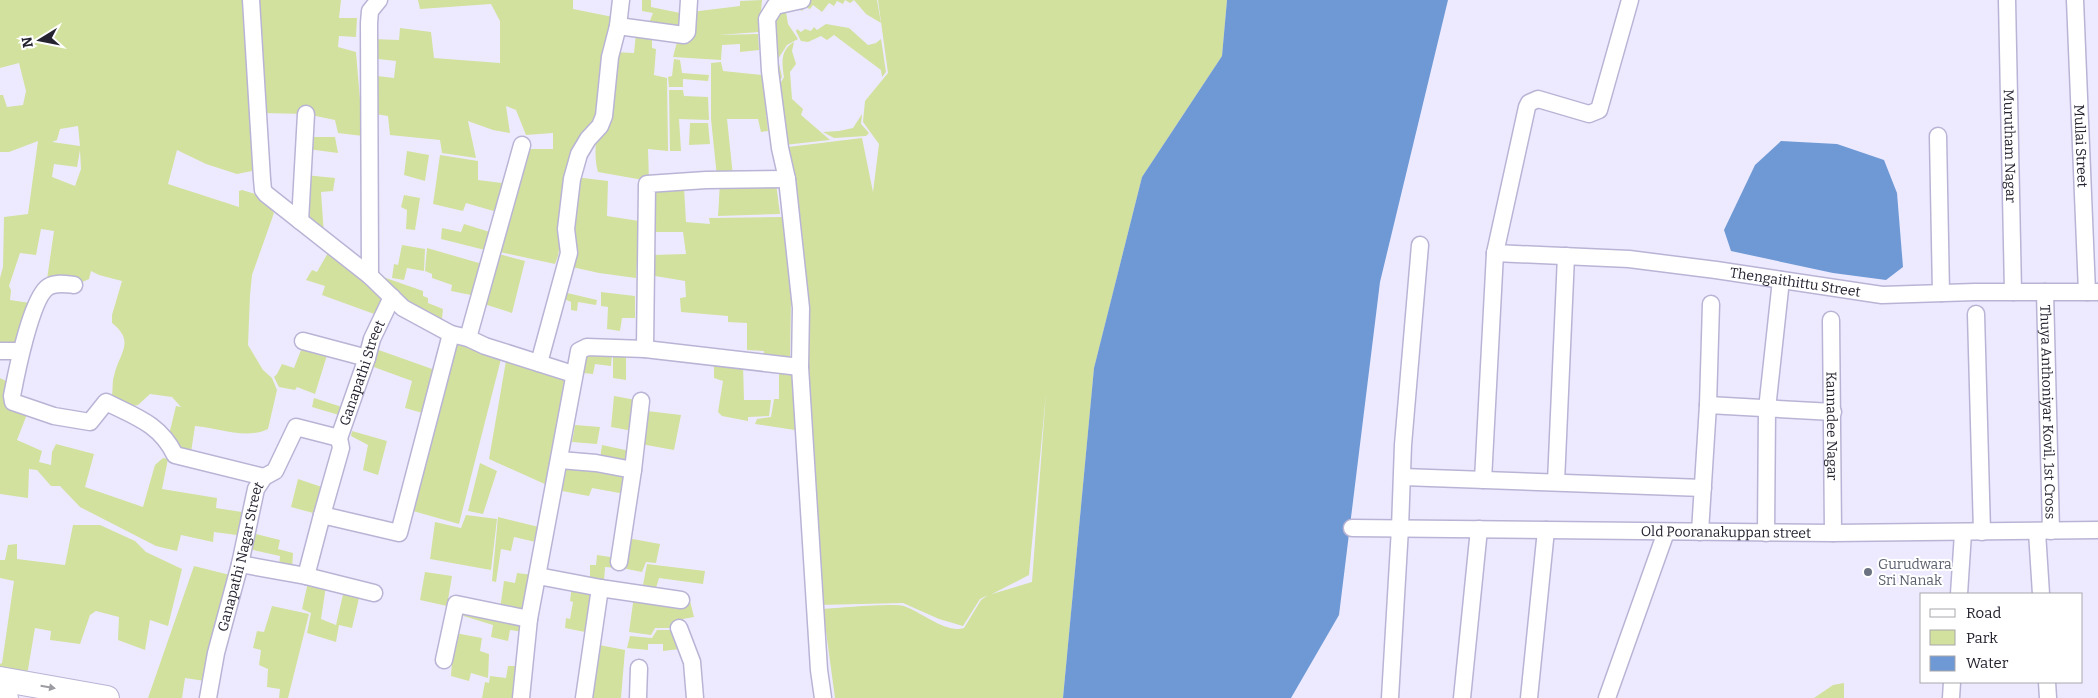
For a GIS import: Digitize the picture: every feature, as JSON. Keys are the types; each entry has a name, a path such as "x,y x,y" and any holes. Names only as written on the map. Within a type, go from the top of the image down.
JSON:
{"highway":[{"path":"0,679 107,698"},
{"path":"0,697 6,698"}],"street":[{"path":"251,0 263,190 370,276 403,308 451,334 573,374"},
{"path":"370,276 369,23 370,11 379,0"},
{"path":"539,363 569,253 566,229 572,179 579,154 600,126 604,116 610,57 618,26 620,0"},
{"path":"618,26 684,35 687,32 689,0"},
{"path":"802,0 774,3 768,19 770,71 780,148 787,179 801,308 800,367 819,670 823,698"},
{"path":"1483,480 1495,253 1527,108 1529,103 1538,100 1588,114 1599,110 1630,0"},
{"name":"Murutham Nagar","path":"2007,0 2014,292"},
{"name":"Mullai Street","path":"2075,0 2092,292"},
{"path":"300,221 306,114"},
{"path":"1938,136 1941,294"},
{"path":"468,338 522,145"},
{"path":"645,349 647,184 787,179"},
{"path":"1390,698 1403,445 1420,245"},
{"name":"Thengaithittu Street","path":"1495,253 1629,259 1882,295 2092,292"},
{"path":"1556,482 1566,256"},
{"path":"1766,533 1767,409 1781,280"},
{"path":"74,285 62,283 52,285 42,292 21,351 12,396 13,402 54,416 90,422 106,402 150,424 169,442 175,455 264,477"},
{"name":"Thuya Anthoniyar Kovil, 1st Cross","path":"2041,593 2044,532 2045,292"},
{"name":"Ganapathi Street","path":"296,427 338,438 372,339 392,297"},
{"path":"1700,532 1708,405 1711,304"},
{"path":"1976,314 1982,532"},
{"name":"Kannadee Nagar","path":"1831,320 1833,533"},
{"path":"322,516 399,533 451,334"},
{"path":"303,341 367,358"},
{"path":"522,698 529,619 560,460 573,374 579,351 587,347 645,349 800,367"},
{"path":"0,351 21,351"},
{"path":"619,562 641,401"},
{"path":"1708,405 1833,412"},
{"name":"Ganapathi Nagar Street","path":"208,698 216,653 240,564 256,489 264,477 274,471 296,427"},
{"path":"306,576 340,448 338,438"},
{"path":"560,460 596,463 633,470"},
{"path":"1402,477 1703,488"},
{"name":"Old Pooranakuppan street","path":"1352,528 1766,533 1963,533 2098,530"},
{"path":"1462,698 1479,529"},
{"path":"1530,698 1546,530"},
{"path":"1607,698 1666,532"},
{"path":"1959,593 1963,533"},
{"path":"240,564 306,576 374,593"},
{"path":"538,576 600,588 682,600"},
{"path":"584,698 600,588"},
{"path":"444,660 456,604 529,619"},
{"path":"679,628 692,662 695,698"},
{"path":"638,698 639,668"},
{"path":"1951,698 1952,683"},
{"path":"2046,683 2048,698"}],"green space":[{"path":"0,0 246,0 257,163 252,171 237,174 206,164 177,150 168,184 239,207 239,191 242,190 262,196 274,213 252,275 248,345 263,370 272,378 277,390 268,429 259,432 241,433 195,426 190,459 168,439 176,406 181,407 172,397 150,394 138,405 127,407 112,396 113,378 124,348 123,336 112,323 112,315 122,281 91,271 89,279 80,283 46,286 54,231 41,229 36,255 20,253 9,286 11,290 10,300 37,304 22,350 0,351 0,278 3,267 4,217 28,214 38,141 9,152 0,152 0,95 3,95 7,107 23,105 26,91 19,63 0,68","holes":["78,126 80,146 52,142 57,140 60,129","80,150 81,169 75,186 52,177 54,164 77,167"]},
{"path":"253,0 341,0 339,18 357,18 356,37 339,36 338,47 356,52 363,136 338,133 335,120 306,114 262,113"},
{"path":"418,0 573,0 573,9 613,17 601,97 563,227 555,264 500,252 525,149 553,149 553,133 526,135 516,110 506,106 510,133 493,130 468,121 476,158 442,153 440,140 390,135 388,116 369,113 369,75 394,78 396,61 369,58 372,39 399,40 400,28 431,32 434,58 500,63 500,21 491,4 420,9"},
{"path":"642,0 651,0 651,7 680,13 678,30 649,23 653,13 642,11"},
{"path":"762,0 759,32 718,35 758,34 759,50 740,52 740,44 722,45 721,60 673,57 678,38 691,12 740,6 740,1"},
{"path":"811,0 845,0 843,4 837,1 834,6 829,3 822,12 813,5 810,9 805,7 802,11 796,8 794,11 792,7 786,12 788,24 798,39 787,45 778,59 782,77 777,85 773,73 775,7"},
{"path":"854,0 877,0 881,23 866,14"},
{"path":"878,0 1227,0 1222,56 1142,177 1094,368 1063,698 835,698 823,609 898,605 911,609 934,622 957,629 964,628 981,600 988,595 980,599 963,626 939,619 903,603 818,605 780,148 862,138 873,192 879,144 863,122 865,101 888,73","holes":["1046,393 1032,582 992,594 1029,575"]},
{"path":"826,24 849,28 868,45 876,43 881,39 886,72 882,77 881,70 834,35 827,40 821,36 808,42 801,41 796,31 797,29 801,32 805,29 811,31 814,27 817,30"},
{"path":"636,33 652,36 652,48 656,49 654,75 667,78 668,151 648,149 649,181 598,172 596,159 597,129 614,52 634,53"},
{"path":"794,42 792,51 796,64 790,72 792,99 803,109 801,115 830,140 784,145 777,89 784,77 784,53 789,45"},
{"path":"674,59 680,60 682,73 709,75 708,81 683,79 683,87 669,87 668,77 672,76"},
{"path":"721,62 723,71 762,75 768,131 761,132 758,119 727,119 733,176 717,177 711,119 711,63"},
{"path":"669,90 683,90 684,96 708,97 709,120 679,119 681,151 670,151"},
{"path":"862,114 861,124 869,133 866,136 834,138 823,132 853,128"},
{"path":"690,123 708,123 710,144 689,145"},
{"path":"308,137 335,137 338,153 308,149"},
{"path":"407,151 429,155 425,181 404,175"},
{"path":"440,155 478,161 478,180 502,183 497,212 466,203 463,211 433,204"},
{"path":"305,175 335,178 333,191 321,192 324,235 303,220"},
{"path":"575,177 608,181 607,216 639,221 636,278 572,267"},
{"path":"720,183 776,183 780,214 718,216"},
{"path":"654,188 684,188 686,222 710,224 709,218 783,217 791,298 790,360 763,358 764,351 747,350 747,323 728,322 728,316 681,312 680,298 686,297 685,281 649,275 651,255 686,254 683,232 650,232"},
{"path":"404,195 420,198 415,230 406,229 407,210 401,207"},
{"path":"464,224 493,233 489,251 441,239 442,228 461,232"},
{"path":"402,245 425,249 424,271 407,268 404,280 392,278 394,264 398,265"},
{"path":"427,248 486,265 476,296 451,291 452,285 432,278 432,274 425,271"},
{"path":"329,251 386,296 377,315 322,295 325,286 306,280 312,270 317,272"},
{"path":"499,254 525,261 512,313 484,304"},
{"path":"383,277 423,291 423,296 428,298 428,303 443,309 441,328 404,304"},
{"path":"563,292 597,300 596,305 578,302 577,311 571,310 571,302 562,298"},
{"path":"601,292 635,296 635,318 622,318 620,331 607,329 608,307 601,306"},
{"path":"453,343 501,359 459,524 413,511"},
{"path":"303,345 328,352 315,394 297,387 295,390 279,387 274,377 282,364 294,368"},
{"path":"373,348 435,370 426,414 405,408 412,381 371,366"},
{"path":"612,352 611,366 595,364 593,374 583,373 583,355"},
{"path":"613,353 626,356 626,380 613,378"},
{"path":"506,361 565,376 547,485 489,459"},
{"path":"714,361 743,365 744,400 771,400 769,416 748,417 748,421 722,416 718,412 723,381 714,378"},
{"path":"779,369 793,370 795,430 755,424 757,419 771,417 774,399 779,399"},
{"path":"0,378 12,384 29,409 17,440 42,451 39,462 51,465 52,452 56,444 94,454 85,487 143,507 155,465 163,458 168,459 162,489 217,498 216,508 242,512 237,535 214,532 213,542 181,535 177,551 156,546 80,507 60,486 51,486 37,470 29,469 28,498 0,494"},
{"path":"614,396 636,400 633,431 611,427"},
{"path":"314,398 342,407 339,415 312,407"},
{"path":"647,411 681,415 674,450 641,444"},
{"path":"575,425 600,427 597,444 572,442"},
{"path":"352,431 387,441 378,475 363,470 368,445 351,436"},
{"path":"602,445 630,451 628,465 600,460"},
{"path":"480,463 497,471 483,514 468,511"},
{"path":"567,464 630,472 625,494 592,488 589,496 562,491"},
{"path":"298,479 325,488 317,514 291,507"},
{"path":"466,515 497,519 491,570 430,559 435,522 461,528"},
{"path":"498,517 543,528 540,543 514,537 511,551 501,549 496,582 492,581"},
{"path":"73,525 100,525 135,541 146,552 182,569 168,626 150,620 145,650 118,640 119,617 96,611 90,615 80,644 50,640 51,631 35,628 26,681 0,677 0,664 2,663 14,581 0,578 0,560 5,560 8,545 17,544 17,559 65,565"},
{"path":"252,533 280,540 278,549 293,553 292,570 279,567 280,556 249,549"},
{"path":"627,538 660,544 656,563 646,562 642,572 622,568"},
{"path":"597,555 617,558 617,568 605,567 604,582 590,579 590,565 596,565"},
{"path":"647,564 705,571 703,584 659,578 655,591 642,590"},
{"path":"194,566 230,575 205,681 185,678 182,698 148,698"},
{"path":"425,572 452,576 447,606 420,600"},
{"path":"517,573 533,575 526,615 500,609 504,581 515,583"},
{"path":"308,582 326,586 321,619 336,625 344,590 360,594 352,628 339,625 336,642 307,633 311,613 302,609"},
{"path":"572,586 591,589 585,632 565,628 566,618 570,619 573,602 570,601"},
{"path":"634,596 674,603 690,601 694,617 683,619 683,628 655,628 651,635 629,632"},
{"path":"272,606 309,614 288,698 279,698 280,689 267,687 268,669 259,665 261,650 253,648 257,631 264,632"},
{"path":"459,607 526,622 524,632 510,630 508,641 491,637 493,625 457,614"},
{"path":"657,630 675,630 680,649 663,651 663,644 648,644 648,650 627,648 630,636 652,638"},
{"path":"455,633 482,638 480,651 489,654 488,678 471,673 469,681 451,676 452,662 448,661"},
{"path":"594,644 625,650 621,698 587,698"},
{"path":"508,666 521,666 517,698 482,698 485,682 489,683 490,676 506,678"},
{"path":"1844,683 1844,698 1814,698 1833,685"}],"water":[{"path":"1227,0 1448,0 1380,282 1339,615 1291,698 1063,698 1094,368 1142,177 1222,56"},
{"path":"1781,141 1837,144 1884,160 1897,193 1903,267 1886,280 1833,273 1731,251 1724,230 1755,165"}],"place":[{"name":"Gurudwara Sri Nanak","path":"1868,572"}]}
